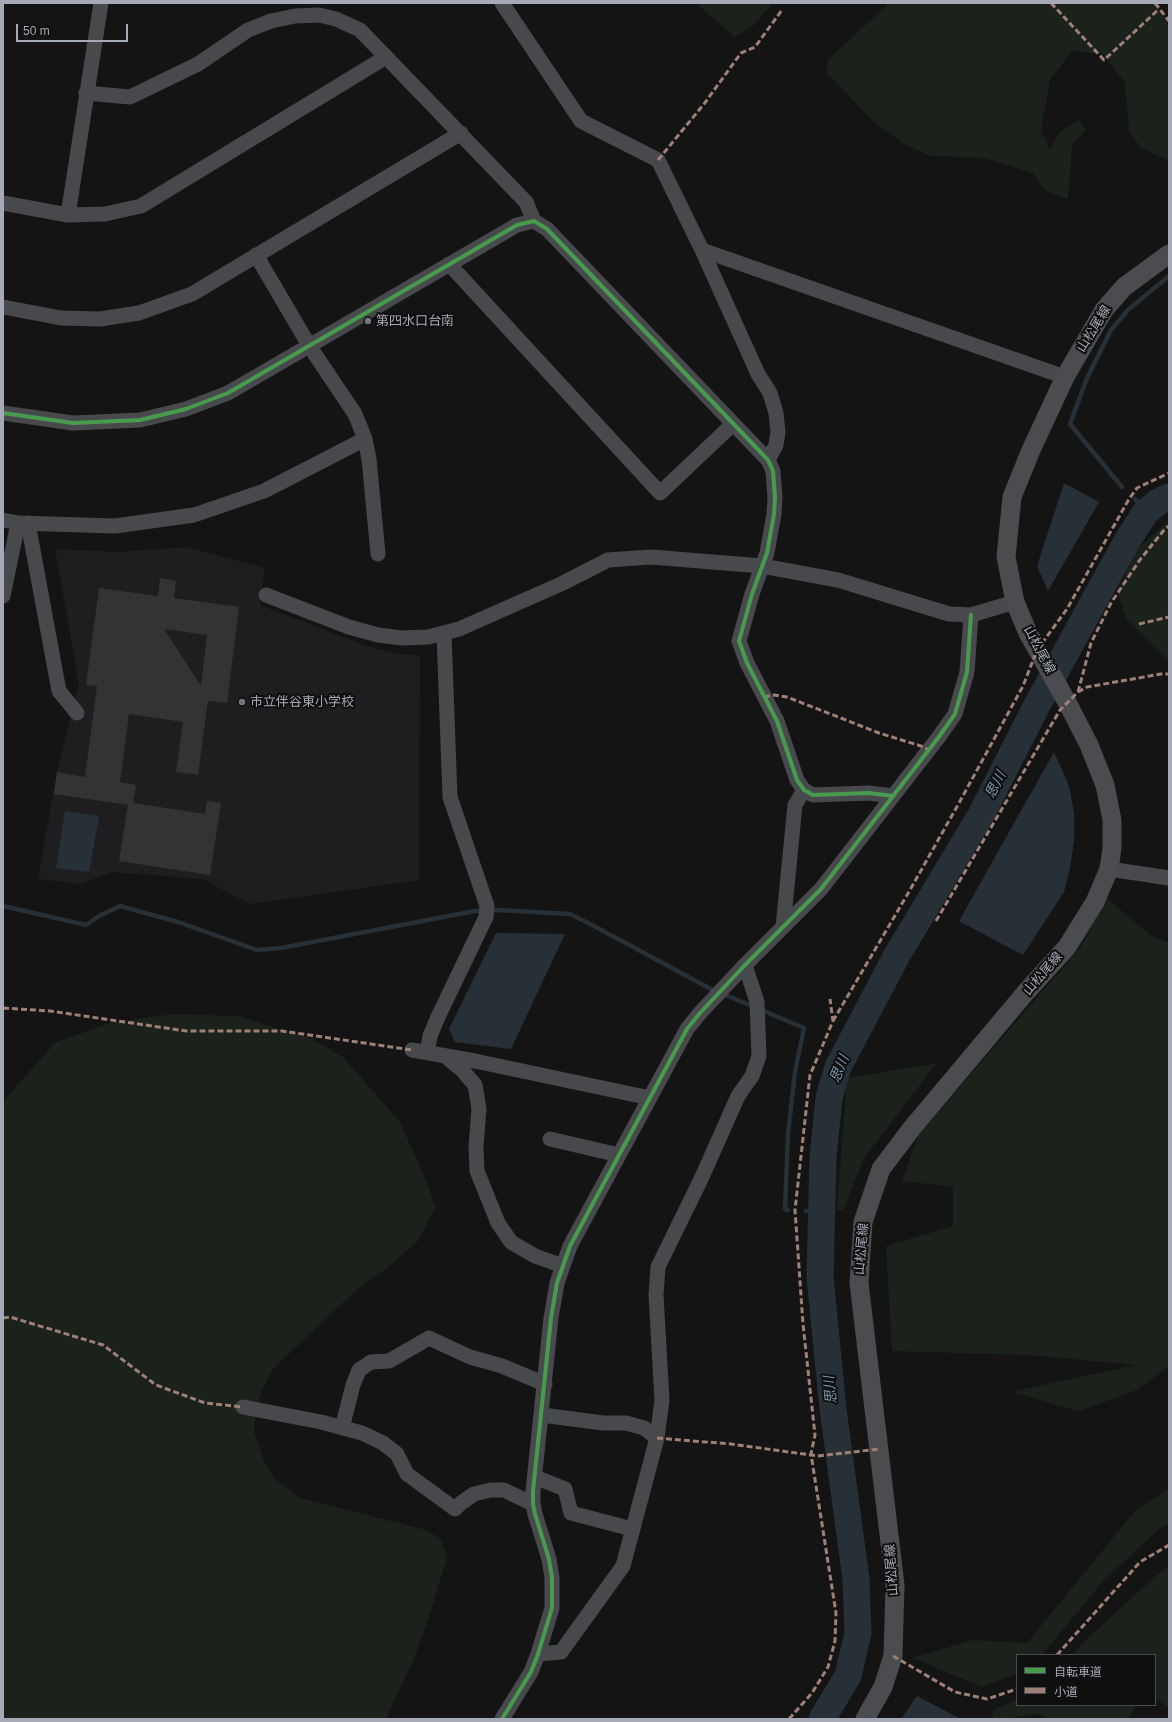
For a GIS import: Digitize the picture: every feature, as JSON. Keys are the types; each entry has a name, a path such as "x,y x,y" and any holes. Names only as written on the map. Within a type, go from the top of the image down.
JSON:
{"main road":[{"name":"山松尾線","path":"865,1719 883,1687 893,1656 895,1585 859,1283 863,1222 881,1169 912,1128 1026,992 1067,946 1094,902 1109,869 1112,848 1112,820 1105,785 1089,746 1064,696 1028,633 1015,602 1006,557 1012,497 1065,377 1104,310 1124,287 1169,254"}],"street":[{"path":"68,215 101,3"},
{"path":"502,3 581,121 658,160 702,250 758,374 770,392 776,413 778,432 776,445 768,460"},
{"path":"86,93 130,97 198,64 248,30 272,21 295,16 319,15 336,19 360,30 526,202 534,220 547,229 768,460 773,470 775,498 774,514 767,553 752,594 739,641 747,663 777,721 797,780 804,790 813,795 869,793 893,796"},
{"path":"3,203 68,215 105,214 141,206 386,57"},
{"path":"3,307 61,318 100,319 139,313 192,294 461,133"},
{"path":"3,413 73,423 140,420 186,409 228,393 310,347 517,225 534,220"},
{"path":"702,250 1065,377"},
{"path":"256,255 310,347 355,414 365,440 369,459 378,554"},
{"path":"449,264 660,493 733,424"},
{"path":"3,520 23,523 115,526 194,515 264,491 365,440"},
{"path":"3,596 23,523"},
{"path":"23,523 58,691 77,713"},
{"path":"266,595 349,627 388,637 415,638 444,634 561,584 608,560 651,557 762,566 838,580 949,614 971,615 1015,602"},
{"path":"502,1719 531,1672 552,1608 552,1578 546,1547 533,1504 551,1318 557,1283 570,1246 687,1030 712,1000 745,965 821,889 938,738 954,714 967,672 971,615"},
{"path":"444,634 450,797 486,912 430,1036 420,1051 650,1098"},
{"path":"784,927 795,805 804,790"},
{"path":"1109,869 1169,878"},
{"path":"538,1654 561,1652 623,1566 657,1438 662,1400 656,1295 658,1267 702,1177 738,1096 752,1076 759,1056 757,1009 745,965"},
{"path":"445,1056 462,1070 475,1085 479,1109 476,1146 477,1171 498,1223 511,1242 535,1256 563,1266"},
{"path":"550,1139 619,1155"},
{"path":"342,1428 353,1385 359,1370 371,1362 389,1361 429,1338 470,1357 502,1366 545,1384"},
{"path":"243,1407 362,1433 384,1443 397,1454 407,1474 455,1509 474,1494 491,1490 504,1490 533,1504"},
{"path":"542,1415 603,1423 626,1423 644,1428 657,1438"},
{"path":"535,1478 565,1489 571,1512 632,1529"}],"shaded area":[{"path":"697,3 773,3 753,26 735,37"},
{"path":"889,3 1157,3 1169,26 1169,158 1166,160 1140,147 1129,130 1125,83 1103,54 1072,51 1050,80 1041,131 1050,150 1060,132 1079,120 1086,130 1072,145 1068,199 1046,191 1033,173 984,158 931,156 904,144 874,122 827,73 828,60"},
{"path":"1064,483 1099,502 1048,591 1037,566"},
{"path":"1169,520 1169,662 1126,619 1118,594 1133,553"},
{"name":"市立伴谷東小学校","path":"187,547 265,568 260,605 366,646 399,654 420,655 419,880 250,904 202,879 113,872 80,884 38,879 57,772 79,684 55,549 117,552"},
{"path":"1054,752 1069,786 1074,813 1074,841 1070,868 1064,892 1023,955 959,921"},
{"path":"65,811 99,816 89,872 56,868"},
{"path":"1107,898 1150,935 1169,943 1169,1366 1137,1390 1079,1411 1011,1392 1135,1365 1028,1355 892,1351 886,1246 953,1226 953,1187 902,1181 919,1134 1080,948"},
{"path":"496,933 565,934 511,1049 455,1042 449,1029"},
{"path":"173,1014 238,1016 312,1039 343,1057 400,1122 426,1180 435,1207 418,1241 388,1267 354,1292 273,1369 262,1390 256,1411 254,1431 264,1461 275,1479 300,1498 426,1530 441,1539 447,1558 430,1614 415,1656 386,1719 3,1719 3,1101 56,1042 110,1023"},
{"path":"937,1063 864,1158 843,1210 837,1210 847,1078"},
{"path":"1169,1488 1169,1524 1160,1528 1103,1581 1043,1654 1016,1654 1016,1674 982,1687 913,1658 973,1640 1027,1643 1135,1511"},
{"path":"1169,1567 1169,1708 1160,1701 1156,1702 1156,1654 1073,1654 1088,1638 1158,1574"},
{"path":"917,1696 961,1719 901,1719"},
{"path":"1016,1699 1016,1706 1136,1706 1129,1718 1126,1719 1050,1719 1035,1714 1006,1719 992,1719 993,1710"}],"building":[{"path":"160,578 176,581 174,598 239,607 227,703 208,701 198,775 176,772 183,722 129,714 120,782 136,785 133,803 205,814 207,801 221,803 210,875 119,861 128,805 54,794 57,772 85,777 97,686 86,685 99,588 158,596","holes":["164,629 207,635 201,686"]}],"waterway":[{"path":"1122,487 1070,424 1087,378 1111,330 1129,309 1169,276"},
{"name":"思川","path":"822,1719 848,1676 858,1633 856,1579 833,1409 820,1277 823,1157 829,1098 838,1067 897,955 981,815 1036,707 1127,541 1145,513 1158,502 1169,497"},
{"path":"1135,499 1145,513"},
{"path":"3,906 86,925 99,916 120,906 178,922 257,950 281,948 475,911 498,910 570,914 709,988 804,1028 795,1072 788,1134 785,1209 788,1210"},
{"path":"806,1211 822,1212"}],"marked path":[{"path":"1051,3 1104,60 1159,9"},
{"path":"1155,3 1169,21"},
{"path":"658,160 704,104 741,53 755,47 782,10"},
{"path":"833,1021 959,803 1023,686 1037,650 1067,609 1129,499 1137,488 1169,473"},
{"path":"1078,692 1091,643 1111,603 1139,561 1169,526"},
{"path":"1139,624 1169,617"},
{"path":"936,921 1060,710 1078,692 1087,687 1161,674 1169,674"},
{"path":"764,697 774,695 787,697 879,733 921,746 929,750"},
{"path":"789,1719 812,1693 828,1667 835,1641 836,1613 811,1454 815,1435 803,1324 795,1210 810,1075 833,1021 830,999"},
{"path":"3,1008 50,1011 186,1031 282,1031 412,1050"},
{"path":"3,1318 10,1317 103,1345 156,1385 205,1403 243,1407"},
{"path":"657,1438 731,1444 818,1456 879,1449"},
{"path":"1058,1654 1140,1562 1169,1545"},
{"path":"893,1656 955,1692 987,1699 1016,1689"}],"cycle path":[{"path":"3,413 73,423 140,420 186,409 228,393 517,225 534,221 547,229 768,460 773,471 775,498 774,514 767,553 752,594 739,641 747,663 777,721 797,780 804,790 813,795 869,793 893,796"},
{"path":"502,1719 531,1672 552,1608 552,1578 549,1559 535,1514 533,1491 551,1318 557,1283 570,1246 687,1029 745,965 821,889 955,714 967,672 971,615"}],"place":[{"name":"第四水口台南","path":"368,321"},
{"name":"市立伴谷東小学校","path":"242,702"}]}
